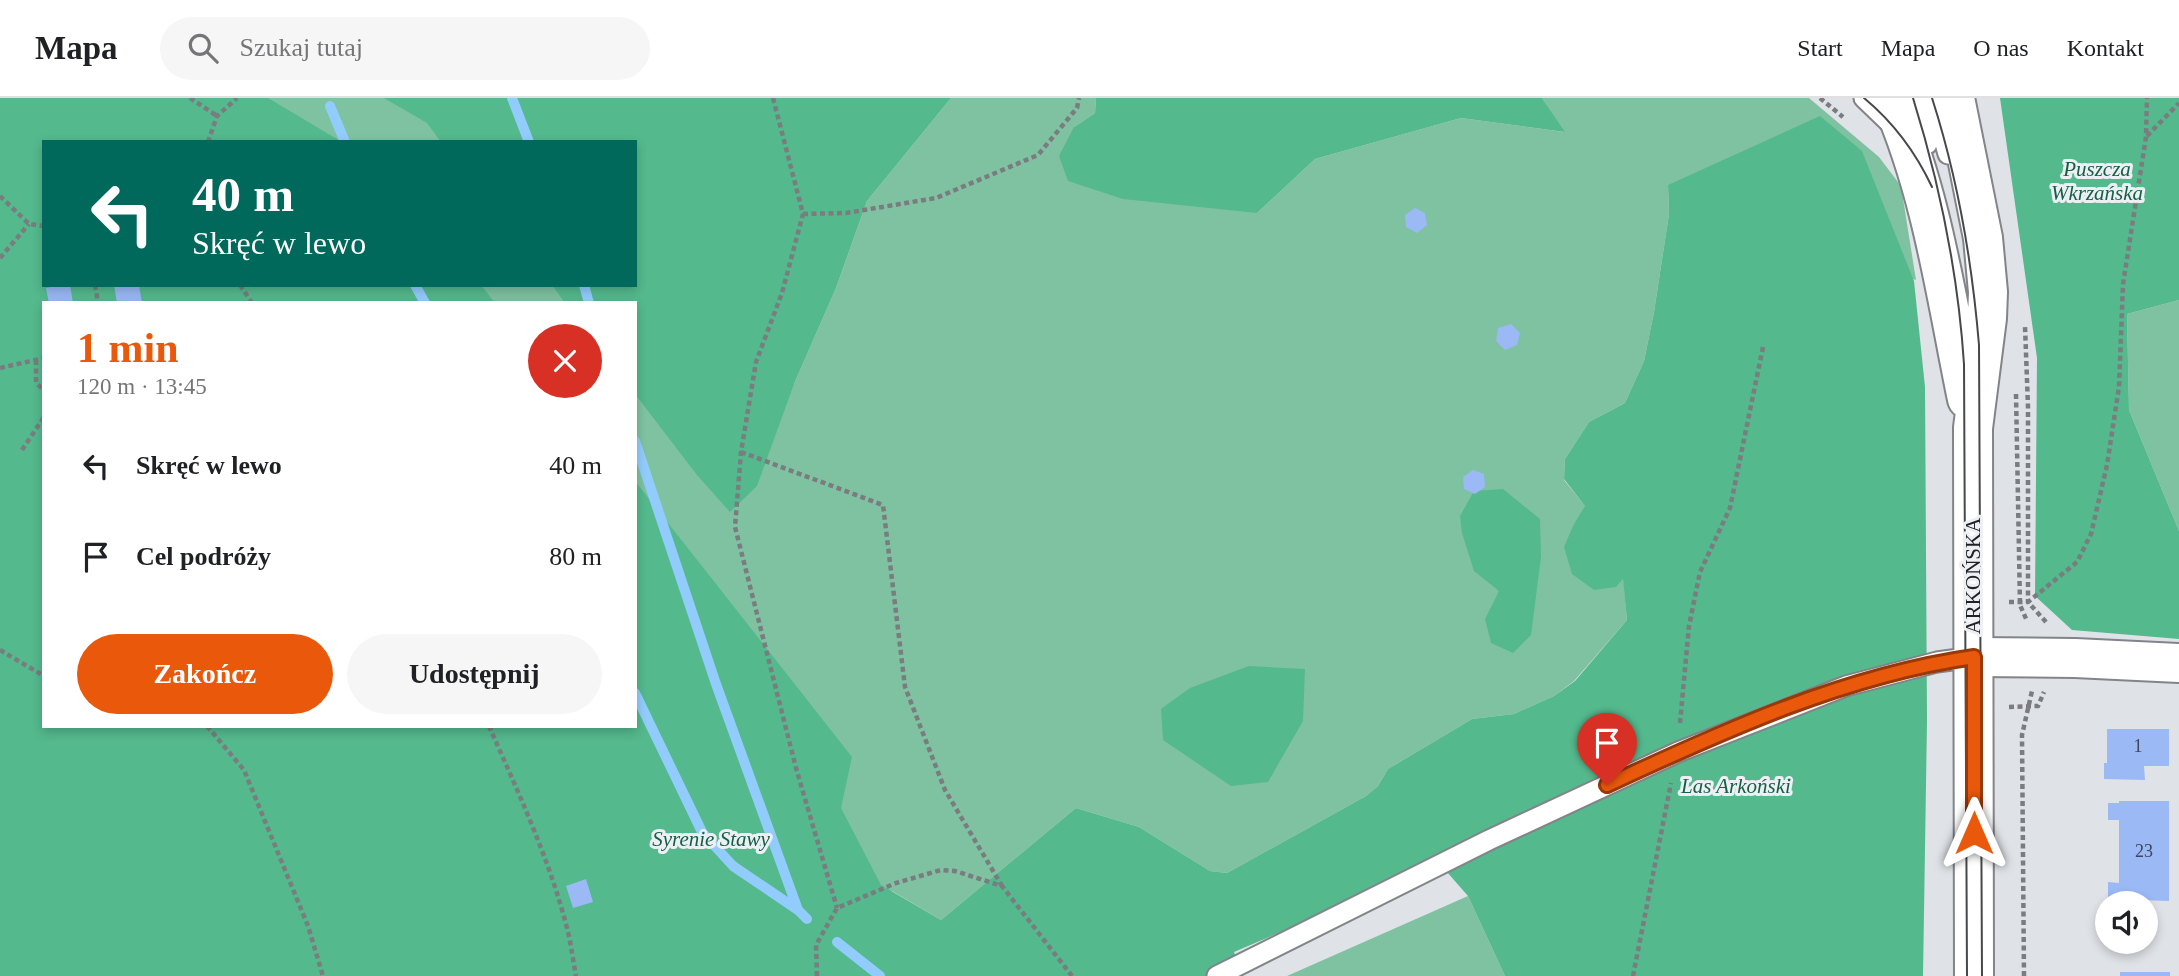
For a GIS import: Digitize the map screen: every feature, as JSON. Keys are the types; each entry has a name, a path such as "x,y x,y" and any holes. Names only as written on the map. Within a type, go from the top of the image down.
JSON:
{"street":[{"name":"ARKOŃSKA","path":"1889,98 1910,149 1930,216 1972,381 1974,976"},
{"name":"ARKOŃSKA","path":"1955,98 1987,268 1987,318 1972,381"},
{"path":"1974,657 2179,663"}],"lane":[{"path":"1864,98 1885,117 1910,149 1931,186 1949,240"},
{"path":"1913,98 1933,168 1949,240 1972,381"},
{"path":"1932,98 1964,221 1974,292 1972,381"},
{"path":"1217,976 1489,840 1678,752 1846,686 1937,662 1974,657"}],"path":[{"path":"190,98 217,116"},
{"path":"209,140 217,116 237,98"},
{"path":"773,98 803,215 782,293 756,362 741,452 735,527 796,768 837,908"},
{"path":"803,215 846,213 936,198 1038,155 1077,108 1079,98"},
{"path":"2005,602 2028,602 2077,562 2091,534 2108,465 2119,387 2123,284 2146,137 2147,98"},
{"path":"2146,137 2179,103"},
{"path":"0,196 29,224 42,226"},
{"path":"0,258 29,224"},
{"path":"1633,976 1678,752 1689,626 1700,572 1730,509 1763,346"},
{"path":"0,368 42,358"},
{"path":"36,359 36,383 42,388"},
{"path":"22,450 42,420"},
{"path":"2028,429 2028,602"},
{"path":"741,452 883,505 905,687 945,790 1002,886 1072,976"},
{"path":"2020,474 2020,603 2022,613 2033,633 2034,657 2034,683 2022,735 2024,976"},
{"path":"0,650 42,675"},
{"path":"2005,707 2027,707"},
{"path":"209,728 244,771 309,926 323,976"},
{"path":"490,728 524,805 546,865 567,928 576,976"},
{"path":"817,976 816,945 837,908 896,883 941,870 955,871 1002,886"}],"green space":[{"name":"Syrenie Stawy","path":"0,98 607,98 618,140 42,140 42,287 637,286 794,384 836,288 867,201 951,98 1096,98 1095,113 1074,127 1257,213 1315,159 1461,118 1564,132 1542,98 1809,98 1879,157 1901,186 1916,280 1668,185 1669,214 1644,361 1625,403 1589,422 1565,459 1564,480 1621,550 1627,620 1574,681 1554,696 1514,714 1472,719 1388,769 1378,786 1366,796 1227,873 1210,871 1139,827 1076,808 941,920 892,891 0,976"},
{"name":"Las Arkoński","path":"0,98 268,98 339,140 42,140 42,287 483,287 493,301 42,301 42,728 637,728 637,484 852,757 841,808 881,885 941,920 1076,808 1139,827 1210,871 1227,873 1366,796 1378,786 1388,769 1472,719 1514,714 1554,696 1575,681 1627,620 1623,579 1616,587 1594,590 1572,574 1564,547 1585,506 1564,479 1565,459 1589,422 1625,403 1644,361 1669,214 1668,185 1820,116 1862,151 1914,281 1925,387 1927,720 1923,976 1505,976 1468,896 1440,864 1234,952 1243,976 0,976"},
{"path":"384,98 951,98 867,201 836,288 794,384 757,486 730,512 697,475 637,397 637,301 564,301 553,287 637,287 637,140 440,140 427,123"},
{"path":"1096,98 1542,98 1565,132 1461,118 1315,159 1257,213 1123,199 1068,181 1059,156 1074,127 1095,113"},
{"name":"Puszcza Wkrzańska","path":"2000,98 2179,98 2179,300 2127,314 2129,410 2179,531 2179,639 2072,630 2035,596 2037,358"},
{"path":"2179,300 2179,531 2129,410 2127,314"},
{"path":"1503,489 1540,519 1541,557 1531,635 1513,653 1491,643 1485,619 1499,591 1474,571 1462,533 1460,516 1474,491"},
{"path":"1249,666 1305,669 1303,721 1268,782 1231,786 1163,740 1161,709 1190,688"},
{"path":"1468,896 1505,976 1287,976"}],"building":[{"path":"1415,208 1425,213 1427,225 1417,233 1406,227 1405,215"},
{"path":"70,287 73,301 49,301 46,288"},
{"path":"114,287 139,287 142,301 117,301"},
{"path":"1511,324 1520,333 1517,345 1505,350 1496,341 1498,328"},
{"path":"1473,470 1484,474 1485,487 1475,494 1464,489 1463,477"},
{"path":"2107,729 2169,729 2169,766 2144,766 2145,780 2104,779"},
{"path":"2169,801 2169,901 2158,901 2158,891 2108,891 2108,882 2119,883 2119,820 2108,820 2108,803"},
{"path":"586,879 593,902 573,908 566,886"},
{"path":"2120,972 2170,972 2170,976 2120,976"}],"waterway":[{"path":"512,98 528,140"},
{"path":"330,106 344,140"},
{"path":"416,287 424,301"},
{"path":"585,287 588,301"},
{"path":"637,447 716,684 798,910 807,919"},
{"path":"637,697 702,832 733,866 798,910"},
{"path":"837,942 880,976"}],"tram line":[{"path":"1864,98 1885,117 1903,139 1932,187"},
{"path":"1913,98 1932,163 1946,230 1957,296 1964,364 1967,976"},
{"path":"1932,98 1963,220 1979,345 1982,976"}],"route":[{"path":"1607,785 1678,752 1846,686 1937,662 1974,657 1974,833"}]}
